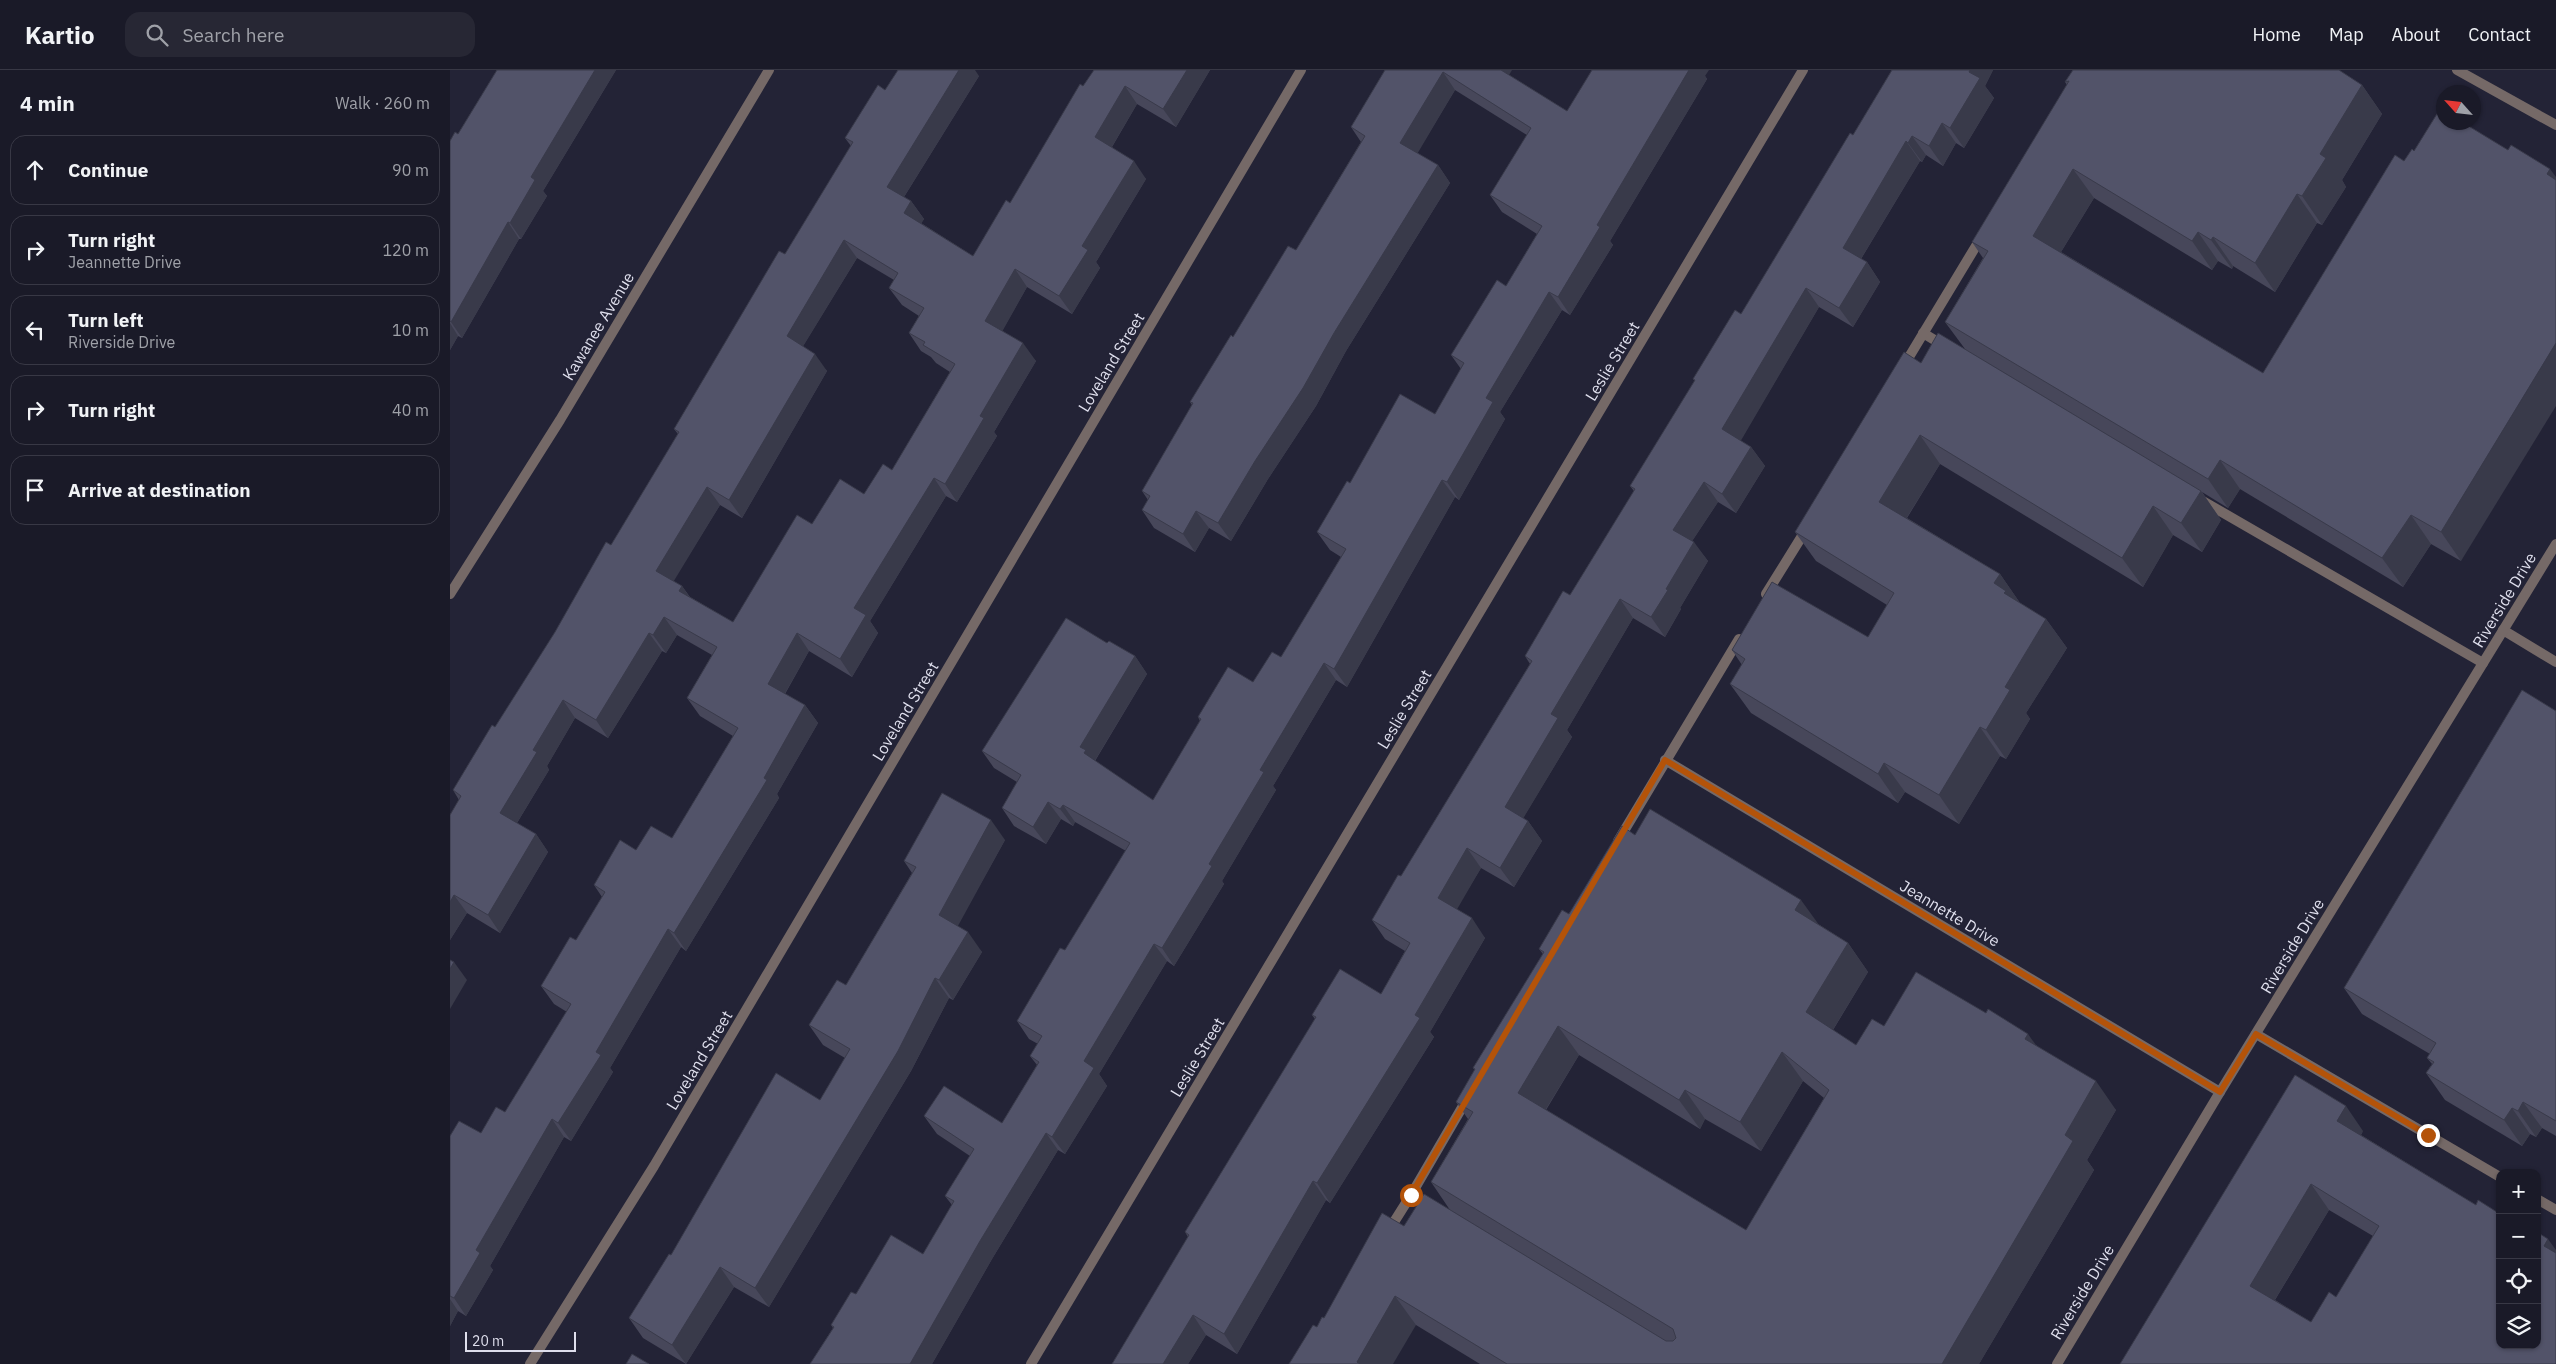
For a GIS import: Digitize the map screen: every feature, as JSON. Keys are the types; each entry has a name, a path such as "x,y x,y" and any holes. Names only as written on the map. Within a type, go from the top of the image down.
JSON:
{"street":[{"name":"Kawanee Avenue","path":"450,594 560,420 769,70"},
{"name":"Loveland Street","path":"530,1364 654,1166 1301,70"},
{"name":"Leslie Street","path":"1031,1364 1803,70"},
{"path":"2457,70 2556,125"},
{"path":"1899,374 1989,224"},
{"path":"1923,333 1957,354"},
{"path":"2194,496 2483,663"},
{"path":"1758,608 1814,514"},
{"name":"Riverside Drive","path":"2057,1364 2220,1092 2556,544"},
{"path":"2504,630 2556,662"},
{"path":"1610,854 1742,633"},
{"name":"Jeannette Drive","path":"1665,760 2220,1092"},
{"path":"2256,1034 2496,1175"},
{"path":"1386,1236 1471,1093"},
{"path":"1411,1195 1436,1211"},
{"path":"2541,1201 2556,1210"}],"building":[{"path":"497,70 595,70 531,177 535,180 510,223 508,222 451,322 450,141 455,132 458,134"},
{"path":"898,70 959,70 887,187 911,201 904,213 973,256 1006,200 1010,203 1080,84 1083,86 1094,70 1187,70 1163,109 1125,86 1095,137 1134,161 1082,246 1088,250 1059,296 1015,269 985,321 1023,343 980,416 984,418 945,484 934,478 854,608 866,615 840,659 797,633 768,684 805,705 764,778 767,780 674,933 668,929 596,1052 601,1055 558,1123 552,1119 476,1250 480,1253 454,1298 450,1296 450,1136 459,1121 481,1133 496,1107 505,1112 571,1004 541,986 570,937 576,940 605,892 594,885 620,840 636,850 651,826 672,838 738,728 687,698 717,647 664,617 653,635 649,633 596,720 563,700 533,750 537,752 500,813 536,834 488,915 454,895 450,902 450,815 461,796 453,790 492,725 495,727 555,632 606,542 611,545 679,432 674,429 779,251 785,254 853,142 845,138 878,85 885,90","holes":["844,240 898,273 889,288 924,308 909,333 925,342 923,345 955,364 892,470 883,464 864,494 840,479 812,524 797,515 733,622 679,591 682,586 656,571 707,487 729,500 815,354 787,336"]},
{"path":"1385,70 1501,70 1567,111 1592,70 1689,70 1597,225 1600,227 1558,297 1549,292 1486,398 1493,402 1447,482 1442,480 1334,669 1324,663 1260,770 1264,772 1209,864 1212,866 1162,948 1154,944 1084,1061 1094,1068 1052,1137 1046,1133 980,1241 910,1364 810,1364 834,1327 831,1325 851,1292 856,1294 891,1235 923,1254 954,1201 945,1196 974,1149 924,1116 944,1086 1002,1123 1039,1062 1030,1056 1042,1036 1017,1021 1060,948 1065,950 1130,843 1063,805 1060,809 1048,802 1033,827 1002,808 1021,775 982,751 1066,618 1107,643 1109,641 1135,656 1080,747 1086,750 1084,753 1153,800 1201,719 1198,717 1228,667 1253,682 1272,652 1281,657 1346,549 1317,532 1347,481 1350,483 1400,394 1435,414 1464,363 1451,355 1497,280 1506,286 1542,226 1490,195 1531,128 1443,72 1400,143 1438,165 1334,333 1303,388 1255,461 1218,523 1196,511 1183,534 1142,510 1150,496 1142,491 1193,403 1190,402 1231,335 1233,337 1288,246 1296,250 1365,136 1351,127"},
{"path":"1892,70 1970,70 1969,72 1980,78 1950,128 1942,123 1929,146 1912,136 1908,143 1906,141 1843,248 1867,262 1839,308 1806,288 1722,429 1751,447 1722,494 1704,482 1673,530 1694,542 1666,589 1668,590 1651,617 1620,599 1551,714 1558,718 1505,807 1528,821 1500,868 1467,848 1438,898 1472,918 1415,1015 1420,1018 1317,1183 1313,1181 1224,1334 1193,1315 1163,1364 1112,1364 1189,1235 1185,1232 1316,1017 1312,1015 1340,969 1381,994 1410,943 1372,920 1398,875 1401,876 1532,661 1525,656 1563,591 1570,595 1635,489 1630,486 1695,380 1693,379 1735,310 1741,314 1850,133 1853,135"},
{"path":"2073,70 2339,70 2362,85 2320,154 2326,158 2302,196 2297,194 2255,263 2213,237 2211,240 2198,232 2192,241 2073,169 2033,236 2263,373 2395,155 2404,161 2412,149 2414,151 2436,115 2436,130 2475,130 2508,150 2511,145 2550,169 2547,174 2556,180 2556,343 2441,532 2411,515 2382,558 2220,460 2208,479 1945,322 1988,251 1972,242 2069,81 2065,82"},
{"path":"1938,333 2201,491 2181,523 2153,506 2122,558 1920,435 1879,502 2000,574 1994,583 2006,591 2004,593 2046,619 2005,687 2010,690 1986,730 1980,727 1939,795 1884,763 1878,774 1730,684 1745,659 1732,650 1772,582 1868,637 1894,593 1795,532 1904,352 1921,363"},
{"path":"2522,690 2556,711 2556,1121 2523,1102 2518,1111 2512,1108 2504,1120 2426,1073 2434,1062 2427,1058 2436,1043 2344,988"},
{"path":"942,793 991,820 939,915 968,932 939,980 935,978 898,1051 755,1288 720,1267 672,1345 629,1318 669,1254 671,1255 776,1073 820,1100 850,1049 809,1025 837,980 846,985 916,867 904,861"},
{"path":"1650,809 1801,900 1795,910 1848,943 1806,1012 1856,1045 1872,1019 1884,1026 1916,972 1986,1013 1988,1009 2028,1034 2025,1039 2096,1081 2065,1135 2073,1141 1942,1364 1507,1364 1395,1296 1357,1362 1360,1364 1289,1364 1313,1325 1317,1327 1322,1317 1324,1318 1382,1213 1404,1226 1424,1194 1666,1341 1673,1341 1676,1338 1673,1329 1431,1182 1473,1112 1456,1102 1475,1069 1473,1068 1544,952 1539,949 1562,910 1569,914 1622,826 1635,835","holes":["1558,1026 1679,1100 1685,1090 1740,1122 1782,1052 1829,1090 1746,1230 1518,1093"]},
{"path":"450,960 454,962 450,969"},
{"path":"2295,1075 2346,1106 2337,1121 2476,1205 2478,1200 2496,1211 2496,1349 2541,1349 2541,1235 2548,1239 2544,1246 2556,1253 2556,1364 2120,1364","holes":["2311,1184 2379,1226 2336,1297 2329,1292 2311,1322 2250,1286"]},
{"path":"632,1354 649,1364 626,1364"}],"route":[{"path":"1411,1195 1665,760 2220,1092 2256,1034 2428,1135"}]}
